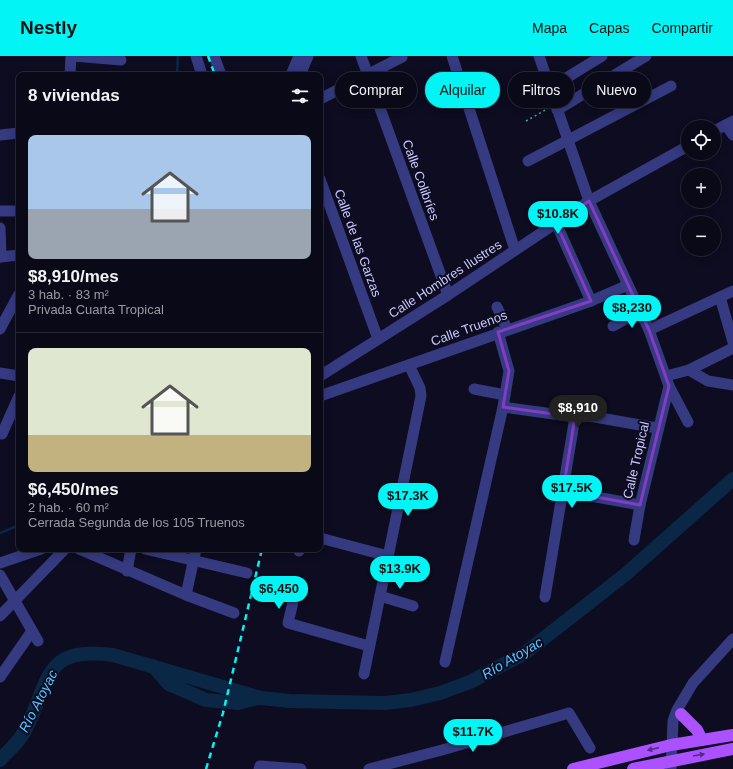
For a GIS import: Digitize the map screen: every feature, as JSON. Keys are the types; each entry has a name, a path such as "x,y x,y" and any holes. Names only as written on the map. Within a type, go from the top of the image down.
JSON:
{"main road":[{"path":"682,709 697,730 702,740"},
{"path":"573,769 674,745 733,735"},
{"path":"641,768 674,763 733,749"}],"street":[{"path":"70,72 72,56 121,60"},
{"path":"196,56 201,72"},
{"path":"214,56 219,72"},
{"path":"292,72 299,56"},
{"path":"301,72 308,56"},
{"name":"Calle Colibríes","path":"361,56 368,72"},
{"path":"452,56 515,250"},
{"path":"539,56 544,72"},
{"path":"574,73 602,56"},
{"path":"574,97 646,56"},
{"path":"370,72 402,57"},
{"path":"528,161 567,139 600,124 671,86"},
{"path":"323,96 335,90"},
{"name":"Calle Colibríes","path":"381,108 448,295"},
{"path":"556,108 589,201 649,330 667,381 688,422"},
{"path":"729,123 733,135"},
{"path":"0,135 16,133"},
{"name":"Calle Hombres Ilustres","path":"323,374 448,295 589,201 681,150"},
{"name":"Calle de las Garzas","path":"323,187 378,339"},
{"path":"0,211 16,211"},
{"path":"556,223 591,301"},
{"path":"0,228 0,256 16,255"},
{"name":"Calle Truenos","path":"323,395 591,301 628,285"},
{"path":"649,330 733,291"},
{"path":"720,297 733,342"},
{"path":"0,330 4,314 16,298"},
{"path":"445,662 503,407 509,371 503,331 497,307"},
{"path":"613,326 640,311"},
{"path":"4,314 16,316"},
{"path":"667,381 733,348"},
{"path":"364,674 421,396 420,388 409,365"},
{"path":"689,370 708,381 733,385"},
{"path":"0,373 16,376"},
{"name":"Calle Tropical","path":"634,540 640,505 667,381"},
{"path":"474,389 505,395"},
{"path":"1,433 16,402"},
{"path":"503,407 576,417 589,416 657,428"},
{"path":"545,597 576,417"},
{"path":"564,491 640,505"},
{"path":"323,539 388,556"},
{"path":"0,564 33,552"},
{"path":"0,616 62,552"},
{"path":"86,552 186,595 234,613"},
{"path":"127,570 130,552"},
{"path":"175,552 195,554 247,573"},
{"path":"186,595 195,554"},
{"path":"0,576 38,641"},
{"path":"380,596 413,606"},
{"path":"293,602 288,623 369,646"},
{"path":"0,677 32,631"},
{"path":"674,763 674,745 682,709 693,683 733,639"},
{"path":"371,769 383,767 569,713 590,748"},
{"path":"259,768 301,769"}],"path":[{"path":"526,121 554,108"}],"highlighted area":[{"path":"589,201 649,330 669,386 640,505 563,491 575,417 503,407 509,371 498,332 591,301 556,223"}],"waterway":[{"path":"177,72 178,56"},
{"name":"Río Atoyac","path":"0,760 22,736 51,672 60,662 72,656 89,653 113,655 261,698 290,701 385,703 411,700 440,693 470,682 525,653 626,574 733,479"},
{"path":"0,533 16,526"},
{"name":"Río Atoyac","path":"153,666 169,684 206,700 238,703 258,698"}],"railway":[{"path":"208,56 214,72"},
{"path":"206,769 223,713 261,552"}]}
